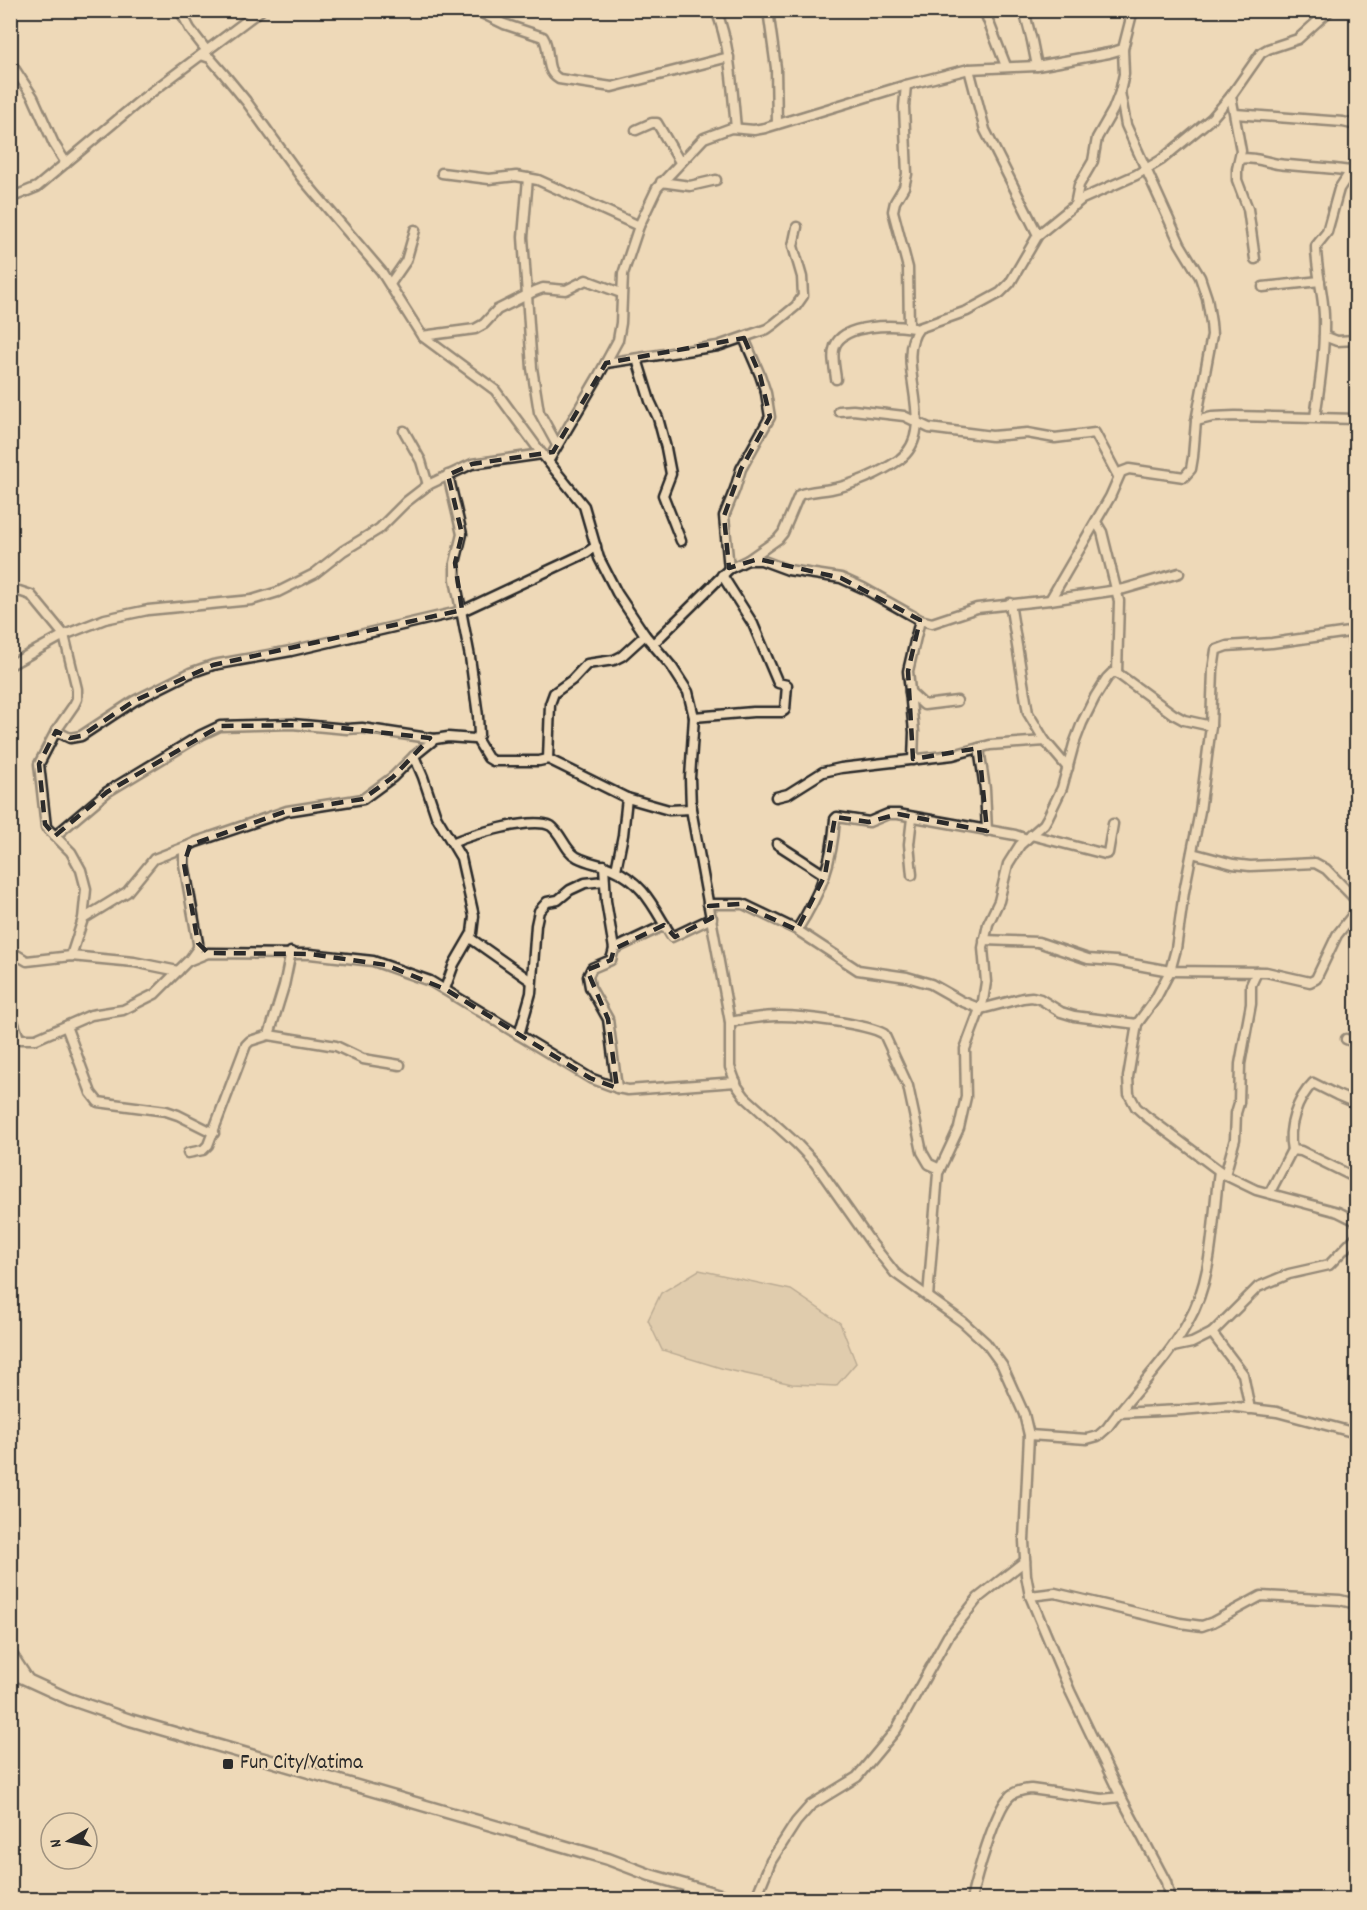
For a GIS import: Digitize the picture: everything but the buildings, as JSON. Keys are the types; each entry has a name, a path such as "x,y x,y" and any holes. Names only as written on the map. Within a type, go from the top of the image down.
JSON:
{"main road":[{"path":"10,1672 69,1699 130,1720 608,1858 650,1875 737,1899"}],"street":[{"path":"180,10 204,53 229,80 301,177 390,284 423,336 495,390 584,506 609,579 645,635 672,667 688,692 694,717 690,778 691,809 730,1022 730,1067 745,1097 815,1163 895,1273 963,1322 992,1350 1008,1377 1029,1435 1024,1561 1030,1596 1070,1691 1121,1797 1166,1882 1170,1899"},
{"path":"10,198 36,187 141,100 251,15 261,10"},
{"path":"475,10 504,24 543,38 546,42 552,74 559,79 612,87 729,57"},
{"path":"716,10 726,38 736,128"},
{"path":"768,10 776,68 777,124"},
{"path":"984,10 1006,66"},
{"path":"1024,10 1036,66"},
{"path":"1075,204 1080,185 1090,168 1097,138 1120,92 1124,74 1123,49 1133,10"},
{"path":"836,379 834,348 849,331 892,326 914,328 967,311 1000,293 1010,283 1038,235 1075,204 1091,194 1147,169 1207,123 1231,96 1261,53 1298,39 1329,10"},
{"path":"10,665 64,635 122,614 252,600 279,592 314,574 343,551 379,530 406,502 428,485 472,464 545,457 556,445 606,363 620,332 623,274 652,196 661,182 704,138 725,129 754,130 906,85 969,69 1036,66 1123,49"},
{"path":"10,62 28,88 54,144 66,163"},
{"path":"969,69 985,130 1038,235"},
{"path":"653,644 729,568 748,560 778,539 783,533 799,495 846,486 898,460 909,448 917,421 911,375 914,328 905,251 893,214 895,202 904,187 907,174 904,118 906,85"},
{"path":"1050,600 1110,498 1122,471 1129,469 1180,477 1187,476 1193,458 1196,421 1212,334 1207,298 1200,278 1180,244 1126,126 1120,92"},
{"path":"1231,96 1241,151 1237,180 1248,209 1255,259"},
{"path":"1235,114 1321,120 1356,125"},
{"path":"636,130 657,123 680,162"},
{"path":"1240,159 1323,166 1350,171"},
{"path":"1315,417 1324,336 1324,314 1316,246 1327,232 1336,197 1356,163"},
{"path":"442,173 489,179 516,176 528,178 556,187 639,226"},
{"path":"528,178 523,237 532,368 536,398 543,421 556,445"},
{"path":"661,182 690,186 716,180"},
{"path":"606,363 718,346 767,329 801,300 802,277 793,246 797,227"},
{"path":"390,284 406,261 415,230"},
{"path":"423,336 475,329 484,324 497,310 543,288 569,289 586,280 621,293"},
{"path":"1263,287 1320,282"},
{"path":"1324,336 1337,341 1356,340"},
{"path":"729,568 724,516 741,469 770,417 766,393 744,338"},
{"path":"637,359 650,401 658,417 666,448 671,474 663,495 681,541"},
{"path":"839,411 853,410 904,416 929,428 993,436 1027,433 1055,438 1095,433 1118,476"},
{"path":"1196,421 1212,417 1235,416 1356,419"},
{"path":"404,431 421,461 428,485"},
{"path":"448,475 462,534 455,563 455,579 478,716 479,734 476,738"},
{"path":"1096,522 1102,532 1120,608 1117,673 1173,714 1184,720 1211,726"},
{"path":"56,731 70,738 81,736 134,701 190,673 213,665 291,651 462,611 586,553 596,546"},
{"path":"748,560 761,560 789,570 841,578 920,620 935,622 977,608 1135,587 1179,573"},
{"path":"694,717 782,712 787,706 787,684 778,682 753,624 722,575"},
{"path":"10,592 19,591 31,595 64,635 78,696 39,764 45,824 71,852 81,870 86,889 83,919 71,956"},
{"path":"1010,603 1025,705 1033,724 1068,768"},
{"path":"913,760 914,732 909,663 920,620"},
{"path":"1356,670 1354,631 1272,643 1227,646 1216,650 1211,726 1201,804 1184,892 1176,949 1170,971 1156,998 1137,1024 1128,1077 1131,1099 1146,1116 1222,1173 1248,1186 1338,1212 1356,1221"},
{"path":"548,759 550,704 554,693 572,680 587,664 614,660 622,656 645,635"},
{"path":"928,1297 940,1169 961,1123 966,1097 965,1049 981,1009 986,982 984,940 988,924 999,901 1006,869 1015,851 1044,824 1068,768 1077,735 1095,697 1110,675 1117,673"},
{"path":"910,692 924,705 957,701"},
{"path":"55,836 107,792 201,735 220,726 292,724 347,729 362,728 435,739"},
{"path":"83,919 127,892 145,867 154,859 219,833 287,811 363,799 393,777 435,739 440,737 476,738"},
{"path":"476,738 488,758 493,761 548,759 627,798 669,810 691,809"},
{"path":"776,797 788,794 828,771 860,765 953,755 1013,742 1045,741"},
{"path":"979,748 985,789 987,831"},
{"path":"414,756 436,816 465,869 469,899 473,908 473,930 459,954 445,989"},
{"path":"616,870 627,798"},
{"path":"797,930 812,907 825,875 837,817 867,822 892,814 960,824 1105,854 1113,824"},
{"path":"912,818 909,844 912,875"},
{"path":"452,843 472,835 513,826 544,824 556,831 574,856 616,870 643,890 674,937 712,918"},
{"path":"777,844 825,875"},
{"path":"10,1013 15,1038 36,1039 91,1015 116,1013 155,994 198,948 184,864 184,854 190,845"},
{"path":"1192,853 1250,866 1315,863 1326,869 1356,900"},
{"path":"604,865 604,881 614,949 611,960 592,968 588,976 590,987 608,1019 617,1089"},
{"path":"519,1035 528,1006 536,925 540,909 547,902 558,900 570,890 585,883 604,881"},
{"path":"708,904 735,903 749,906 797,930 858,970 907,977 931,984 981,1009 1032,997 1074,1016 1137,1024"},
{"path":"984,940 1038,942 1088,959 1116,961 1170,971 1276,973 1310,982 1314,981 1337,935 1356,911"},
{"path":"614,949 664,925"},
{"path":"470,938 531,981"},
{"path":"198,943 208,952"},
{"path":"10,951 30,962 71,956 134,962 178,971"},
{"path":"188,961 208,952 291,952 373,961 430,981 590,1078 617,1089 644,1090 736,1082"},
{"path":"269,1035 284,986 291,952"},
{"path":"1029,1435 1088,1439 1107,1428 1173,1347 1192,1315 1209,1256 1222,1173 1235,1139 1240,1064 1250,1012 1251,985 1257,972"},
{"path":"730,1022 789,1016 855,1024 878,1030 884,1034 908,1086 922,1152 929,1164 940,1169"},
{"path":"66,1026 87,1083 98,1102 178,1114 214,1133"},
{"path":"188,1153 206,1148 214,1133 246,1044 250,1041 269,1035 336,1046 363,1059 400,1065"},
{"path":"1346,1039 1356,1043"},
{"path":"1270,1192 1292,1150 1291,1128 1298,1106 1313,1083 1356,1103"},
{"path":"1292,1150 1301,1151 1356,1178"},
{"path":"1173,1347 1212,1334 1258,1287 1289,1274 1329,1265 1356,1237"},
{"path":"1212,1334 1243,1374 1250,1409"},
{"path":"1118,1413 1216,1406 1277,1412 1356,1432"},
{"path":"755,1899 771,1861 796,1822 811,1805 857,1777 896,1730 948,1636 978,1598 1024,1561"},
{"path":"1030,1596 1055,1593 1179,1623 1202,1626 1261,1596 1340,1600 1356,1604"},
{"path":"10,1651 29,1680"},
{"path":"970,1899 999,1813 1009,1797 1019,1790 1031,1789 1102,1799 1121,1797"}],"highlighted area":[{"path":"744,338 760,375 770,417 741,469 724,516 729,568 758,559 841,578 920,620 908,671 913,759 979,748 987,831 898,814 869,822 835,817 825,875 797,930 740,904 709,906 712,918 675,937 664,925 614,949 611,960 587,970 608,1019 617,1088 590,1078 445,989 386,965 310,954 208,953 198,943 184,864 190,845 287,811 363,799 393,777 430,738 316,725 220,726 107,792 55,836 45,824 39,764 56,731 70,738 81,736 134,701 213,665 462,610 455,563 462,534 448,475 472,464 553,452 606,363"}],"shaded area":[{"path":"699,1270 791,1290 840,1323 856,1363 836,1386 792,1384 724,1369 662,1350 648,1320 661,1293"}],"place":[{"name":"Fun City/Yatima","path":"228,1764"}]}
